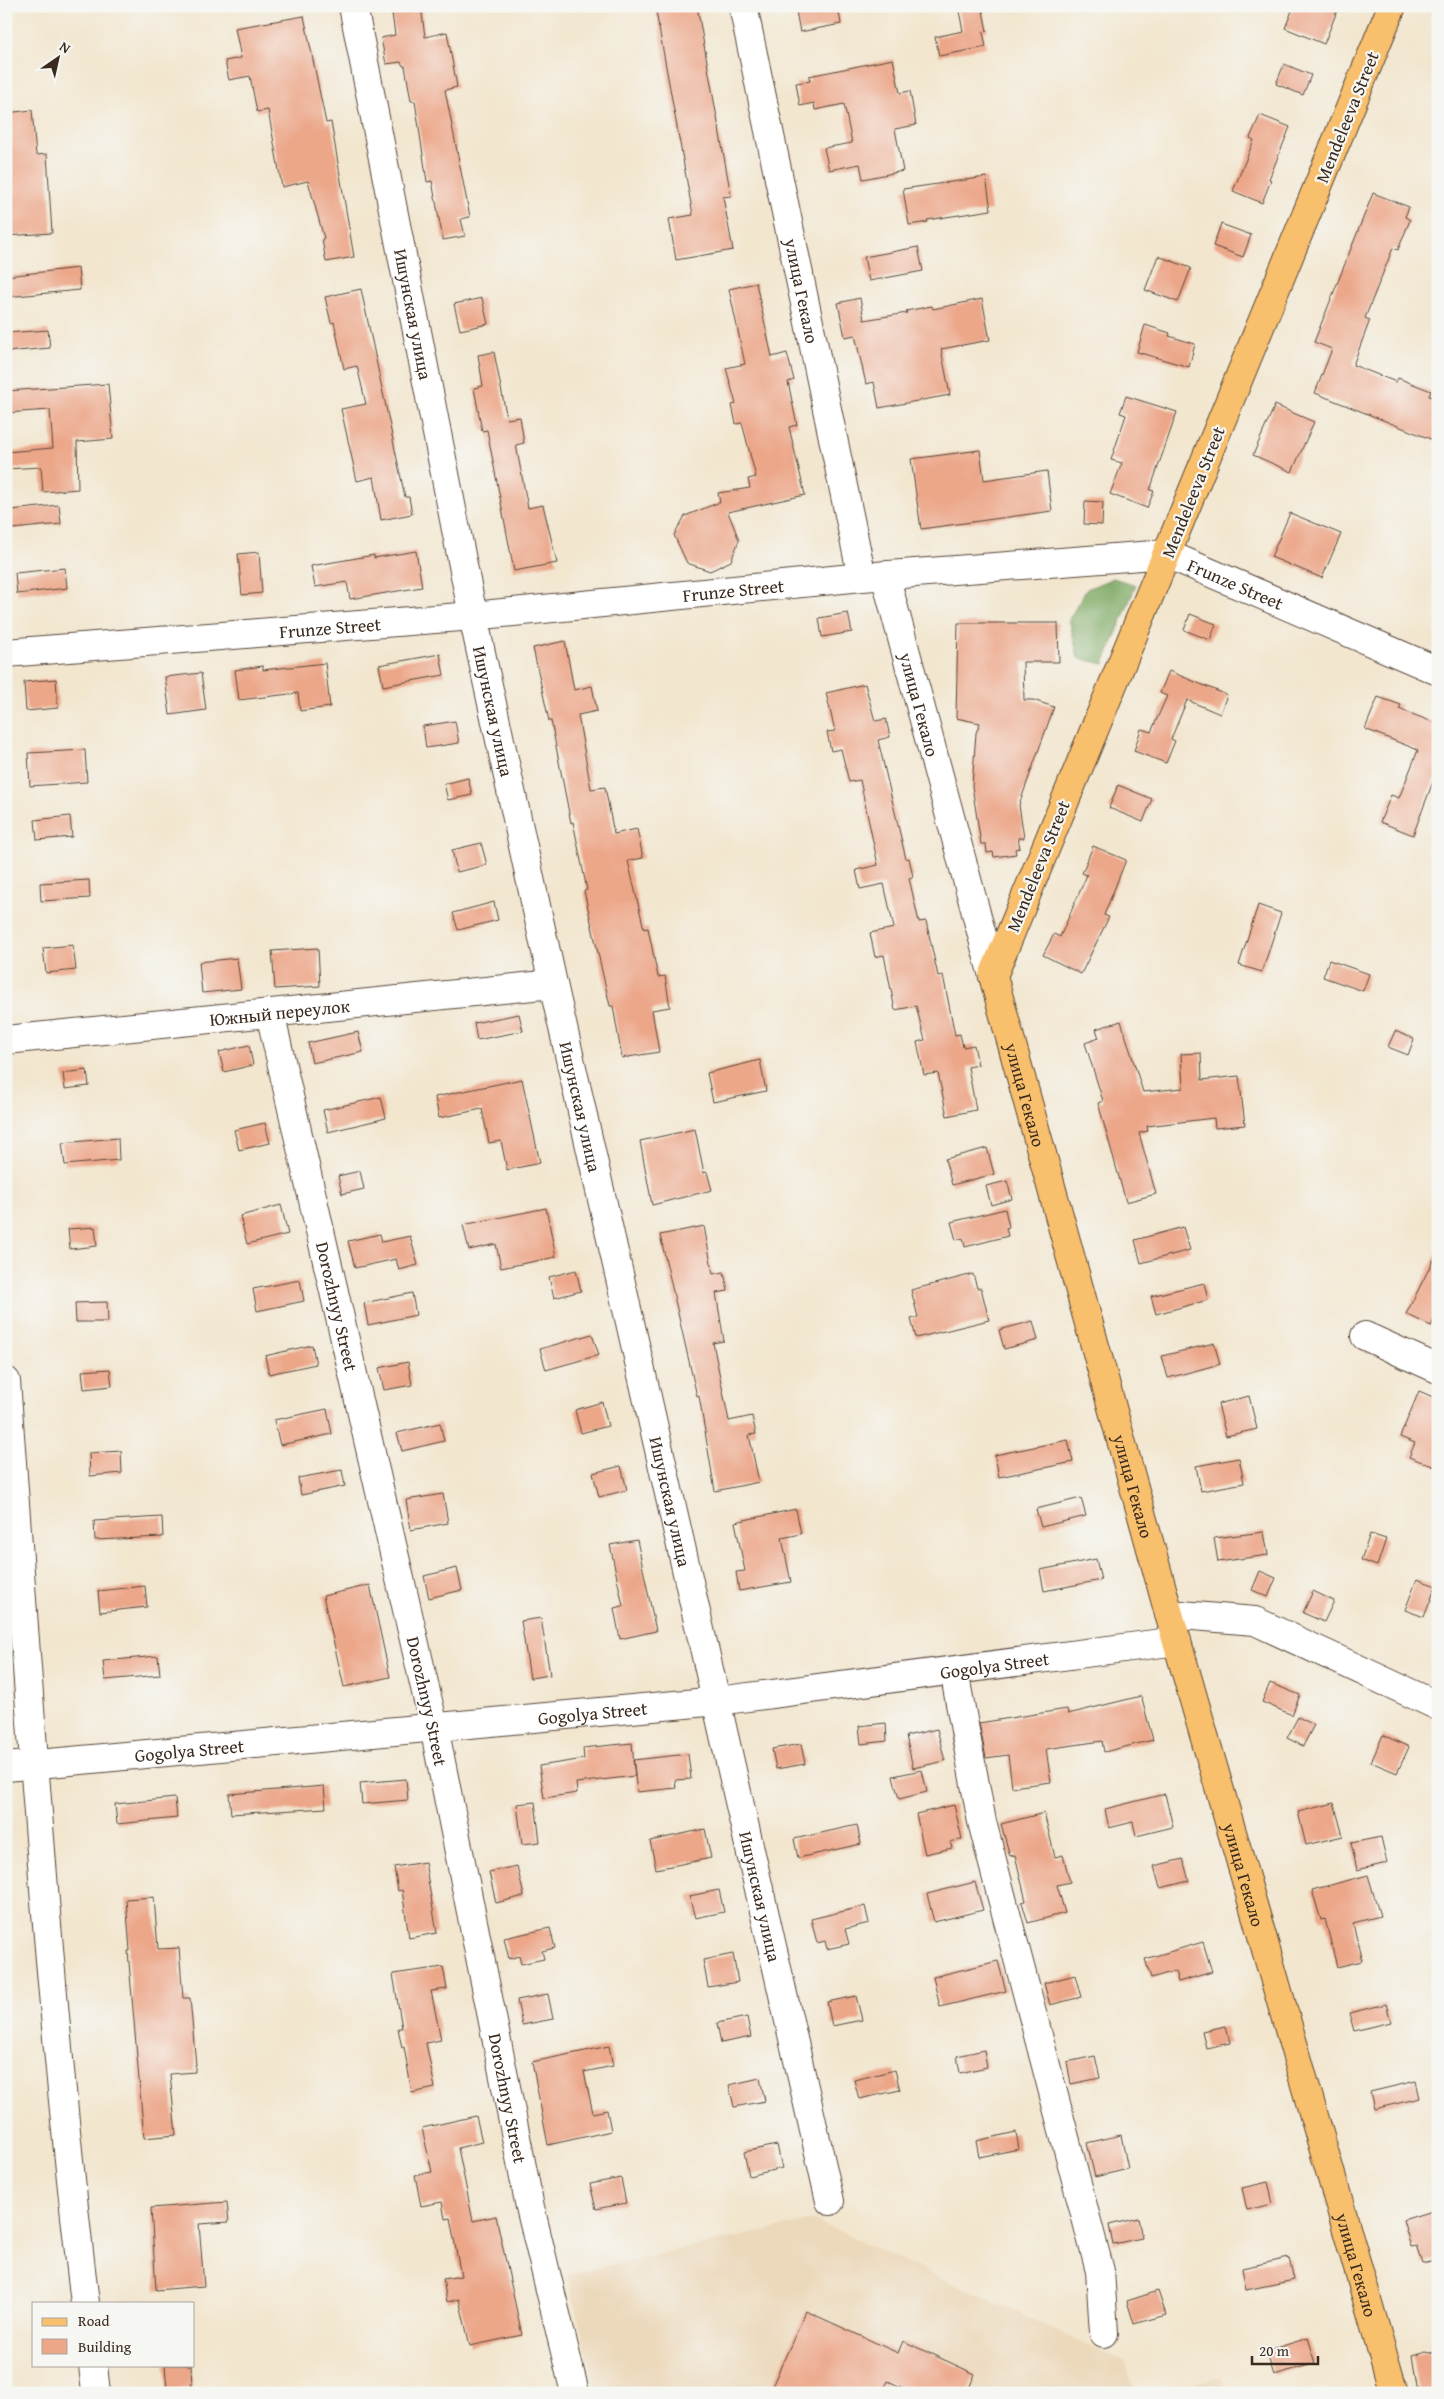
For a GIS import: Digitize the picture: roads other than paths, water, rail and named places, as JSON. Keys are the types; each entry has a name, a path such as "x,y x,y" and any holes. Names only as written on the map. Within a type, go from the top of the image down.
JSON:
{"main road":[{"name":"Mendeleeva Street","path":"992,976 1392,6"},
{"name":"улица Гекало","path":"992,976 1169,1614 1394,2393"}],"street":[{"name":"Ишунская улица","path":"354,6 473,616 553,984 718,1701 830,2201"},
{"name":"улица Гекало","path":"743,6 873,576 992,976"},
{"name":"Frunze Street","path":"6,653 473,616 873,576 1167,554 1438,671"},
{"name":"Южный переулок","path":"6,1040 553,984"},
{"name":"Dorozhnyy Street","path":"270,1013 434,1727 530,2207 575,2393"},
{"path":"1365,1336 1438,1369"},
{"path":"6,1381 34,1763 70,2176 85,2302"},
{"path":"1169,1614 1255,1621 1438,1706"},
{"name":"Gogolya Street","path":"6,1767 718,1701 1177,1641"},
{"path":"954,1671 982,1822 1100,2272 1104,2333"},
{"path":"93,2366 96,2393"}]}
